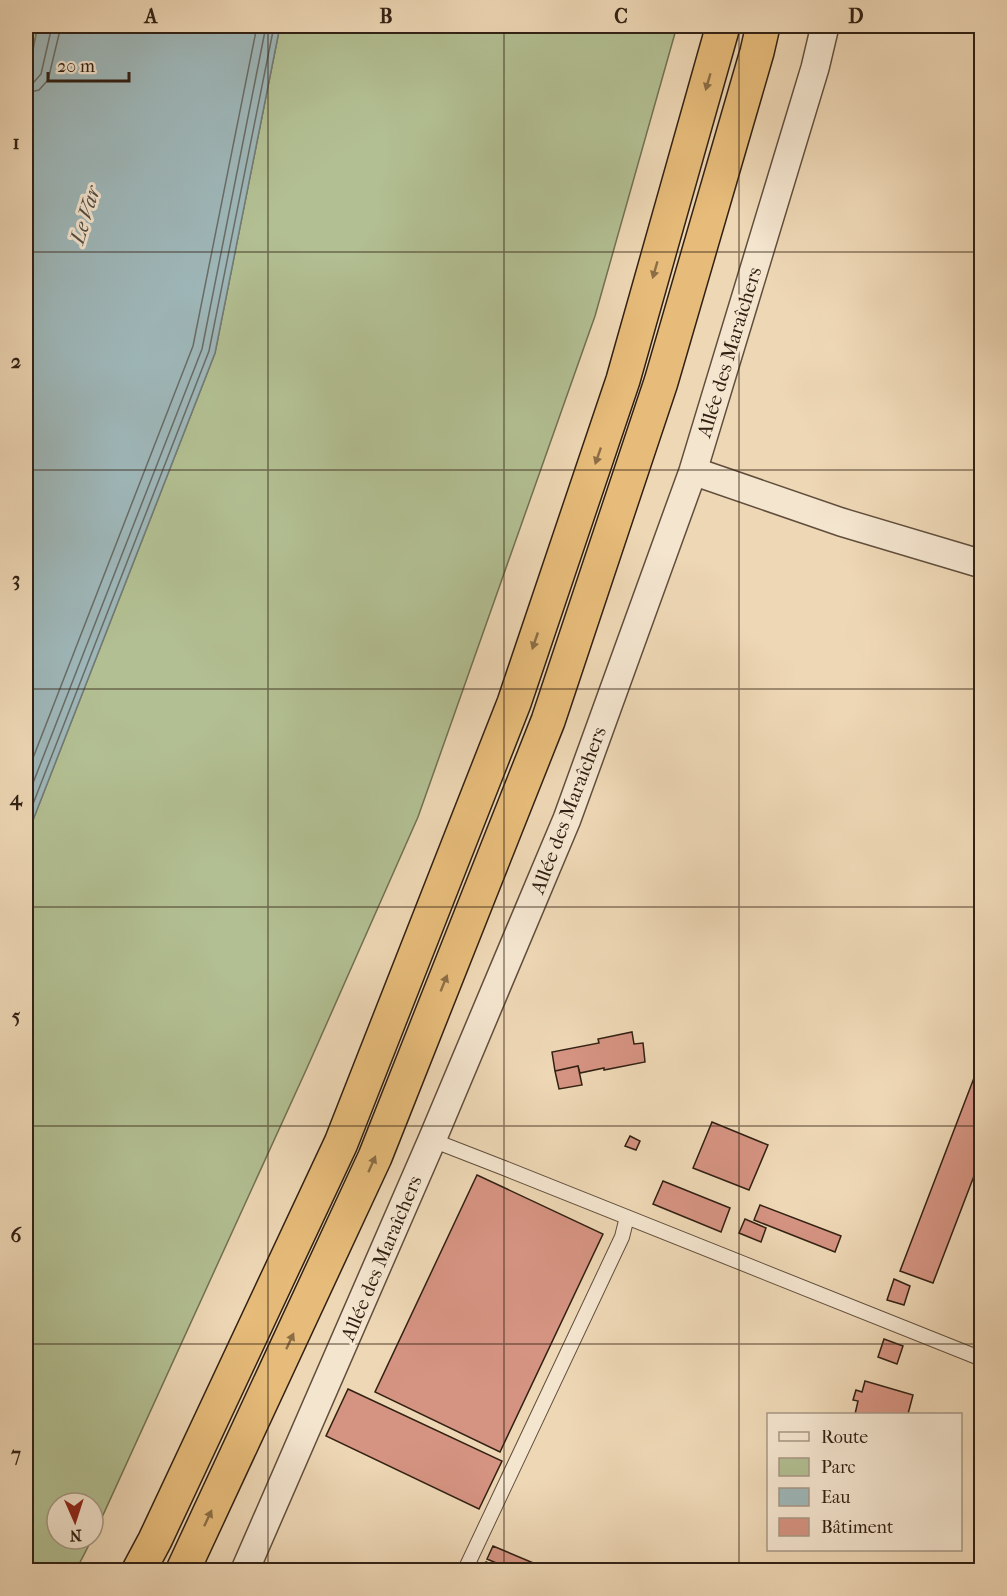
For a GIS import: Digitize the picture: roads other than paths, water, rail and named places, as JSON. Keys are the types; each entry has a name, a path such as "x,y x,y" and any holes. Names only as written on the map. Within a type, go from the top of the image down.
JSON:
{"highway":[{"path":"139,1570 341,1143 514,703 623,380 723,26"},
{"path":"183,1570 375,1157 548,721 662,382 763,26"}],"street":[{"name":"Allée des Maraîchers","path":"245,1570 432,1140 567,819 693,471 815,68 825,26"},
{"path":"693,471 841,522 981,564"}],"lane":[{"path":"432,1140 981,1359"},
{"path":"465,1570 622,1238 627,1217"}],"water":[{"name":"Le Var","path":"38,26 280,26 215,353 26,838 26,82"}]}
